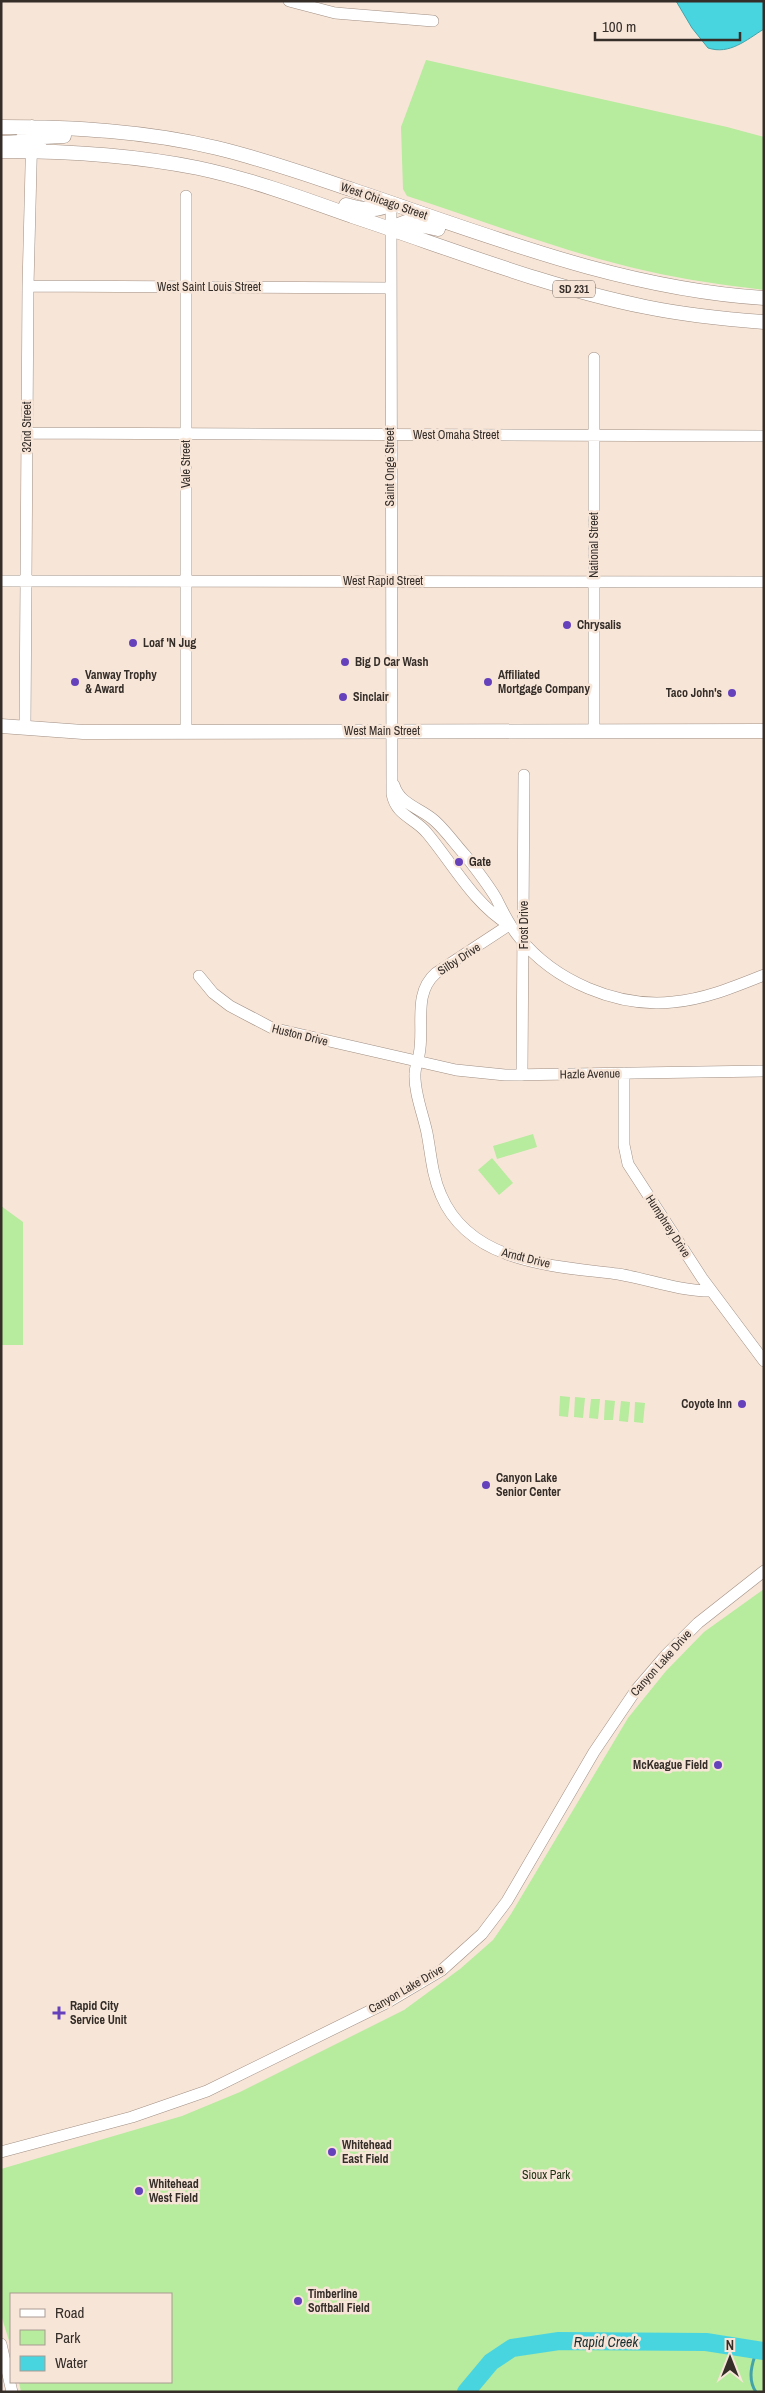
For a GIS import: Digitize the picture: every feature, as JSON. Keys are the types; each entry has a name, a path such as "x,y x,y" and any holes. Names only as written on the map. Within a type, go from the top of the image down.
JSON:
{"main road":[{"name":"West Chicago Street","path":"1,127 134,133 191,142 241,154 555,258 659,284 719,294 764,298"},
{"path":"1,143 20,142 32,127"},
{"path":"32,151 43,137 52,135 95,137 134,133"},
{"name":"West Chicago Street","path":"1,151 112,155 214,172 272,189 539,278 613,299 680,313 764,322"},
{"path":"214,172 269,180 361,209 385,207 391,203"},
{"path":"390,228 406,222 414,222 502,249 555,258"},
{"name":"West Main Street","path":"1,726 83,732 764,731"}],"street":[{"path":"289,1 335,13 433,21"},
{"name":"32nd Street","path":"25,728 28,286 32,127"},
{"name":"Vale Street","path":"186,196 186,731"},
{"name":"Saint Onge Street","path":"391,203 390,581 392,794 398,809 426,831 447,861 481,902 509,925"},
{"name":"West Saint Louis Street","path":"28,286 390,288"},
{"name":"National Street","path":"594,358 594,731"},
{"name":"West Omaha Street","path":"27,433 764,436"},
{"name":"West Rapid Street","path":"1,581 764,582"},
{"name":"Frost Drive","path":"522,1075 524,776"},
{"path":"392,778 395,788 404,801 438,823 484,879 509,925 524,943 544,963 571,980 614,996 644,1002 672,1002 706,996 764,975"},
{"name":"Silby Drive","path":"417,1062 420,1048 422,994 429,980 509,925"},
{"name":"Huston Drive","path":"199,976 221,999 264,1026 417,1062"},
{"name":"Hazle Avenue","path":"417,1062 476,1073 522,1075 764,1071"},
{"name":"Arndt Drive","path":"417,1062 415,1072 416,1084 437,1187 450,1214 470,1233 495,1250 518,1258 633,1277 675,1288 711,1291"},
{"name":"Humphrey Drive","path":"624,1073 624,1145 628,1164 711,1291 764,1361"},
{"name":"Canyon Lake Drive","path":"1,2152 132,2117 207,2091 388,2002 442,1970 482,1934 507,1901 594,1752 636,1690 666,1655 698,1623 764,1571"},
{"path":"1,2344 12,2392"}],"green space":[{"path":"426,60 727,127 764,137 764,290 676,277 617,264 407,196 403,189 401,127"},
{"path":"533,1134 537,1147 497,1159 493,1146"},
{"path":"492,1158 513,1183 499,1195 478,1170"},
{"path":"1,1206 23,1222 23,1345 1,1345"},
{"path":"560,1396 570,1397 568,1417 559,1416"},
{"path":"575,1397 585,1398 583,1418 574,1417"},
{"path":"591,1399 600,1399 598,1419 589,1418"},
{"path":"605,1400 615,1401 613,1420 604,1420"},
{"path":"621,1401 630,1402 628,1422 619,1421"},
{"path":"635,1402 645,1403 643,1423 634,1422"},
{"name":"Sioux Park","path":"764,1589 764,2392 21,2392 19,2383 172,2383 172,2293 10,2293 10,2344 1,2315 1,2169 182,2116 240,2092 404,2010 460,1969 493,1940 511,1914 628,1718 666,1671 704,1632"}],"water":[{"path":"676,1 764,1 764,29 731,48 716,50 708,48 692,28"}],"waterway":[{"name":"Rapid Creek","path":"466,2392 491,2362 512,2348 559,2341 706,2342 764,2351"},
{"path":"756,2392 751,2376 757,2350"}],"place":[{"name":"Chrysalis","path":"567,625"},
{"name":"Loaf 'N Jug","path":"133,643"},
{"name":"Big D Car Wash","path":"345,662"},
{"name":"Vanway Trophy & Award","path":"75,682"},
{"name":"Affiliated Mortgage Company","path":"488,682"},
{"name":"Taco John's","path":"732,693"},
{"name":"Sinclair","path":"343,697"},
{"name":"Gate","path":"459,862"},
{"name":"Coyote Inn","path":"742,1404"},
{"name":"Canyon Lake Senior Center","path":"486,1485"},
{"name":"McKeague Field","path":"718,1765"},
{"name":"Rapid City Service Unit","path":"59,2013"},
{"name":"Whitehead East Field","path":"332,2152"},
{"name":"Whitehead West Field","path":"139,2191"},
{"name":"Timberline Softball Field","path":"298,2301"}]}
